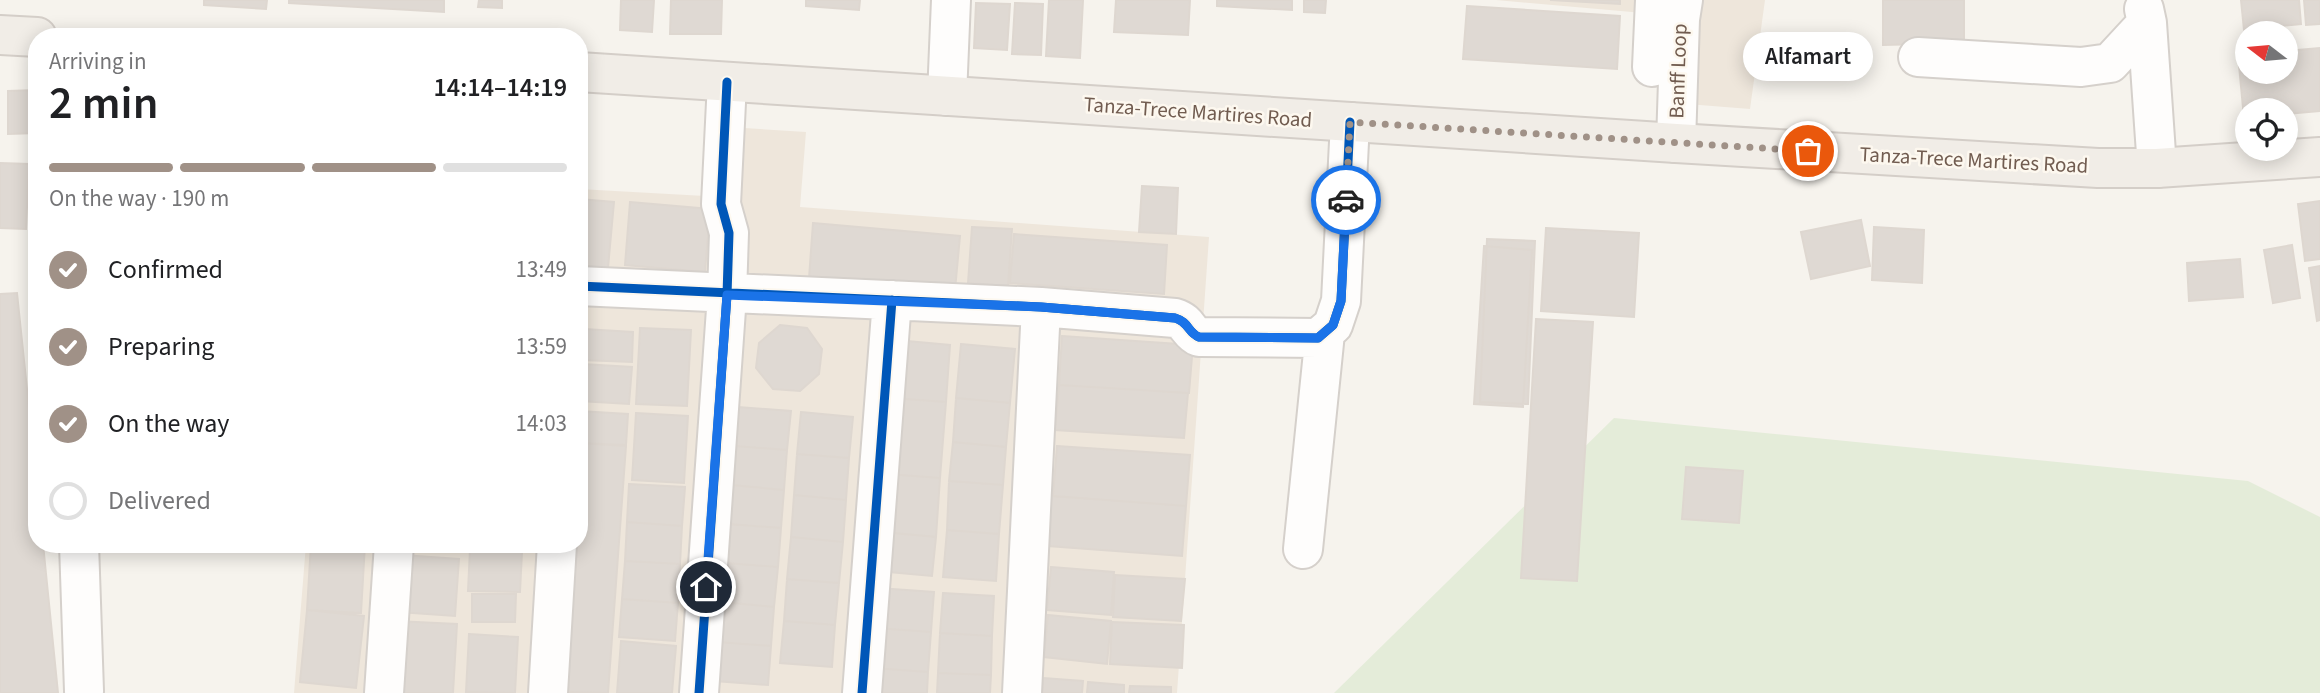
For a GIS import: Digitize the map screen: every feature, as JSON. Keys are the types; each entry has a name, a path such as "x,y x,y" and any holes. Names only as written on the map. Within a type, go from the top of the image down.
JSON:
{"main road":[{"path":"0,35 28,37"},
{"name":"Tanza-Trece Martires Road","path":"588,73 2098,168 2157,168 2320,157"}],"street":[{"path":"947,96 951,0"},
{"path":"1918,57 2081,68 2100,65 2110,63 2145,12"},
{"path":"2145,12 2157,168"},
{"name":"Banff Loop","path":"1663,142 1668,17"},
{"path":"699,693 727,295 729,233 721,205 741,83"},
{"path":"588,287 727,295 1041,307 1175,318 1186,323 1193,335 1199,337 1318,338 1333,325 1341,301 1350,122"},
{"path":"862,693 892,300"},
{"path":"1022,693 1041,307"},
{"path":"1303,549 1325,333"},
{"path":"79,553 84,691"},
{"path":"384,693 393,553"},
{"path":"548,693 556,553"}],"shaded area":[{"path":"1496,0 1765,0 1750,109 1662,102 1666,15"},
{"path":"713,126 806,132 800,207 1209,237 1177,693 294,693 305,553 588,553 588,190 705,196"}],"green space":[{"path":"1614,418 2248,481 2320,517 2320,693 1334,693"}],"building":[{"path":"204,0 267,0 266,9 204,5"},
{"path":"289,0 444,0 444,12 289,3"},
{"path":"479,0 502,0 502,8 478,7"},
{"path":"621,0 654,0 652,32 620,30"},
{"path":"671,0 722,0 721,34 670,34"},
{"path":"806,0 860,0 859,10 806,6"},
{"path":"1049,0 1083,0 1080,58 1046,56"},
{"path":"1116,0 1190,0 1188,35 1114,32"},
{"path":"1217,0 1292,0 1292,10 1217,6"},
{"path":"1304,0 1326,0 1325,13 1304,12"},
{"path":"1550,0 1620,0 1620,4"},
{"path":"1883,0 1964,0 1964,43 1883,45"},
{"path":"2241,0 2299,0 2301,24 2298,24 2298,21 2243,21"},
{"path":"2304,0 2320,0 2320,24 2306,25"},
{"path":"976,3 1010,4 1007,50 974,48"},
{"path":"1015,3 1043,4 1041,55 1012,54"},
{"path":"1467,6 1620,16 1617,69 1463,59"},
{"path":"2320,48 2320,111 2298,113 2298,98 2242,98 2241,84 2298,84 2298,50"},
{"path":"28,90 28,133 8,134 8,91"},
{"path":"0,163 28,164 26,229 0,228"},
{"path":"1142,186 1178,188 1176,234 1139,232"},
{"path":"588,200 614,202 608,268 588,267"},
{"path":"2320,201 2320,259 2305,261 2298,204"},
{"path":"630,202 710,209 705,272 625,265"},
{"path":"1861,220 1870,266 1811,279 1801,232"},
{"path":"813,223 960,236 955,290 809,278"},
{"path":"972,227 1012,229 1008,286 968,283"},
{"path":"1874,227 1924,230 1922,283 1872,280"},
{"path":"1546,228 1639,233 1634,317 1541,311"},
{"path":"1014,234 1167,245 1164,294 1010,283"},
{"path":"1487,239 1535,241 1528,404 1480,402"},
{"path":"2292,245 2300,298 2273,303 2264,250"},
{"path":"1484,246 1532,250 1523,407 1474,404"},
{"path":"2240,259 2243,297 2189,301 2187,263"},
{"path":"2320,266 2320,320 2317,321 2309,268"},
{"path":"17,293 28,399 28,553 44,553 58,693 0,693 0,294"},
{"path":"1536,319 1593,322 1577,581 1521,578"},
{"path":"780,325 807,328 822,349 819,374 800,391 773,389 756,368 759,343"},
{"path":"640,328 691,330 687,406 636,404"},
{"path":"588,329 633,332 632,362 588,360"},
{"path":"1062,336 1193,345 1189,393 1059,385"},
{"path":"896,340 950,345 946,402 891,398"},
{"path":"961,344 1015,349 1010,403 956,398"},
{"path":"588,364 632,367 629,404 588,401"},
{"path":"1059,385 1188,393 1184,438 1055,430"},
{"path":"891,398 946,402 940,478 886,474"},
{"path":"956,398 1010,403 1006,447 953,442"},
{"path":"738,407 791,411 787,450 735,446"},
{"path":"588,412 628,414 626,445 588,443"},
{"path":"801,412 853,417 849,458 797,454"},
{"path":"636,413 688,416 684,483 632,480"},
{"path":"953,442 1006,447 1003,485 949,481"},
{"path":"588,444 626,446 608,693 558,692 568,553 588,553"},
{"path":"735,446 787,450 784,490 731,485"},
{"path":"1057,446 1190,455 1186,506 1053,496"},
{"path":"797,454 849,458 846,500 794,495"},
{"path":"1686,467 1743,471 1739,523 1682,519"},
{"path":"886,474 940,478 936,537 882,532"},
{"path":"949,481 1003,485 999,534 947,530"},
{"path":"629,484 685,487 682,526 627,522"},
{"path":"731,485 784,490 781,528 728,524"},
{"path":"794,495 846,500 843,542 791,537"},
{"path":"1051,496 1186,506 1182,556 1048,546"},
{"path":"627,522 682,526 680,564 625,561"},
{"path":"728,524 781,528 778,567 725,563"},
{"path":"947,530 999,534 996,581 943,577"},
{"path":"882,532 936,537 932,576 878,571"},
{"path":"791,537 843,542 839,583 787,579"},
{"path":"310,553 364,553 361,613 307,610"},
{"path":"470,553 522,553 520,592 468,591"},
{"path":"402,555 459,559 455,616 399,612"},
{"path":"625,561 680,564 678,603 622,599"},
{"path":"725,563 778,567 774,607 722,602"},
{"path":"1051,567 1114,572 1111,615 1047,610"},
{"path":"1115,575 1185,579 1181,621 1113,617"},
{"path":"787,579 839,583 835,625 784,621"},
{"path":"878,588 934,592 931,632 875,628"},
{"path":"943,593 994,596 992,636 940,633"},
{"path":"472,594 516,594 515,622 472,622"},
{"path":"622,599 678,603 675,641 619,637"},
{"path":"722,602 774,607 771,646 718,642"},
{"path":"307,610 364,616 356,688 300,682"},
{"path":"1048,615 1111,621 1107,664 1044,657"},
{"path":"395,621 457,624 453,693 391,693"},
{"path":"784,621 835,625 832,667 780,663"},
{"path":"1112,622 1184,625 1182,668 1110,664"},
{"path":"875,628 931,632 928,672 873,668"},
{"path":"940,633 992,636 991,675 938,673"},
{"path":"469,634 518,637 515,693 466,692"},
{"path":"621,641 676,646 672,693 617,693"},
{"path":"718,642 771,646 768,685 715,681"},
{"path":"873,668 928,672 927,693 871,693"},
{"path":"938,673 991,675 990,693 937,693"},
{"path":"1043,678 1083,681 1082,693 1042,693"},
{"path":"1088,682 1124,685 1124,693 1087,693"},
{"path":"1130,686 1171,687 1171,693 1129,693"}],"cycle path":[{"path":"699,693 727,295 729,233 721,204 727,82"},
{"path":"588,286 1041,307 1175,318 1199,337 1318,338 1333,325 1341,301 1350,122"},
{"path":"862,693 892,300"}],"way so far":[{"path":"1346,200 1350,122 1808,151"}],"place":[{"name":"Alfamart","path":"1808,151"}],"route":[{"path":"706,587 727,295 1041,307 1175,318 1186,323 1193,335 1199,337 1318,338 1333,325 1339,311 1346,200"}]}
